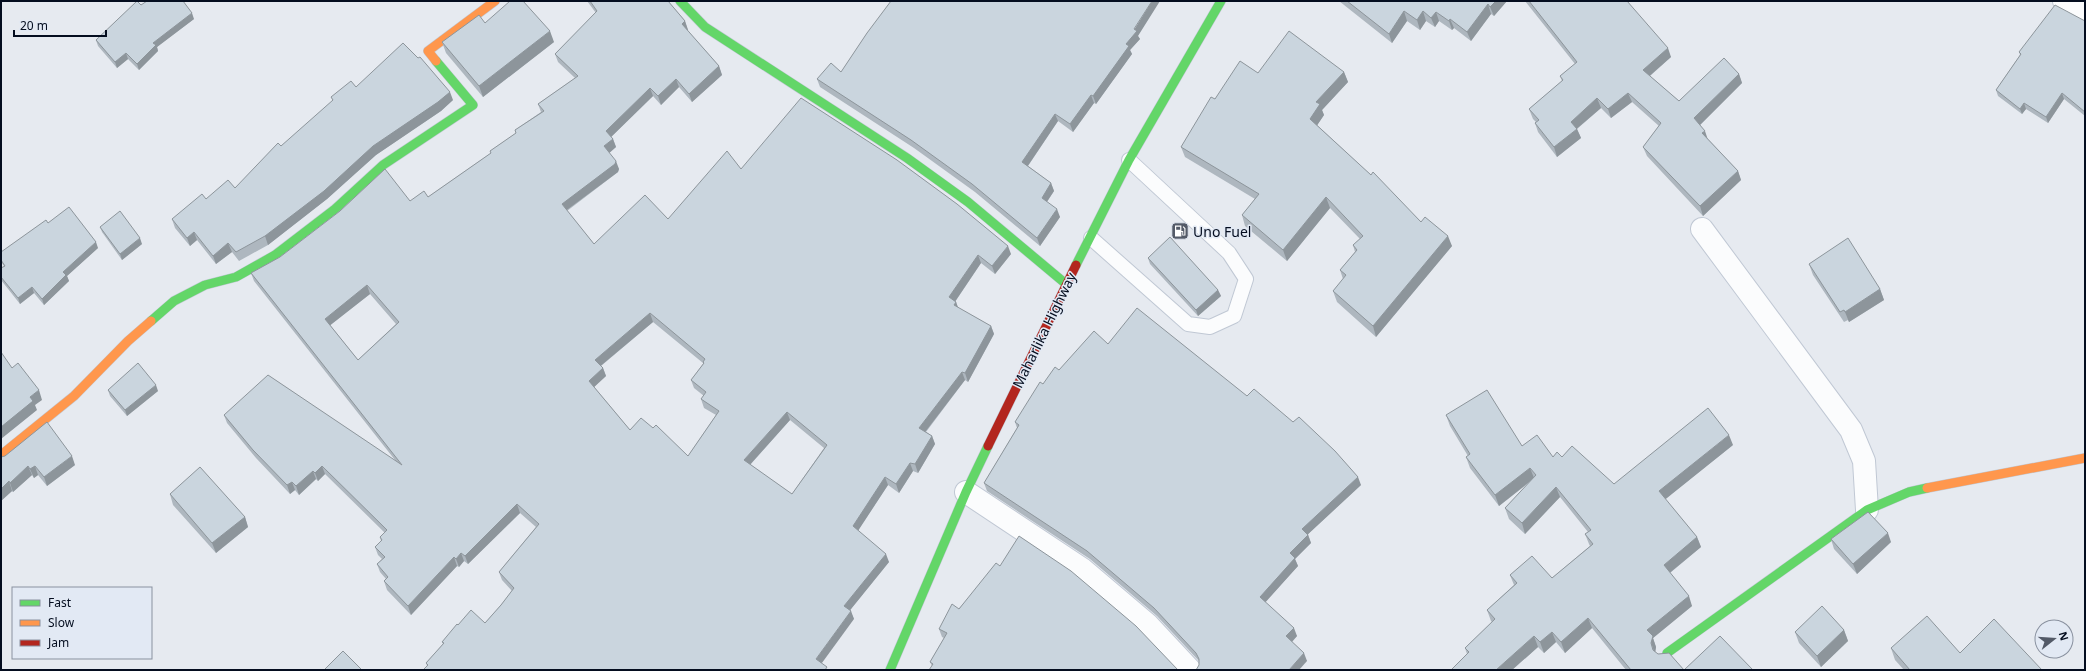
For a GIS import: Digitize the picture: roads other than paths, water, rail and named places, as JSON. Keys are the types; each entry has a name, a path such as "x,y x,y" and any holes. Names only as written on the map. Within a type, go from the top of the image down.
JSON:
{"main road":[{"path":"1,455 74,396 128,341 174,301 205,285 236,277 275,255 335,209 383,165 473,105 428,51 495,1"},
{"path":"680,1 705,27 907,158 968,202 1066,284"},
{"name":"Maharlika Highway","path":"890,670 966,492 1066,284 1091,238 1129,160 1221,1"},
{"path":"1667,653 1867,510 1909,492 2085,458"}],"street":[{"path":"2064,1 2085,12"},
{"path":"1702,228 1851,430 1864,461 1867,510"},
{"path":"966,492 1082,569 1148,625 1190,670"}],"lane":[{"path":"1091,238 1188,324 1210,327 1234,316 1246,279 1229,253 1129,160"}],"place":[{"name":"Uno Fuel","path":"1180,231"}]}
